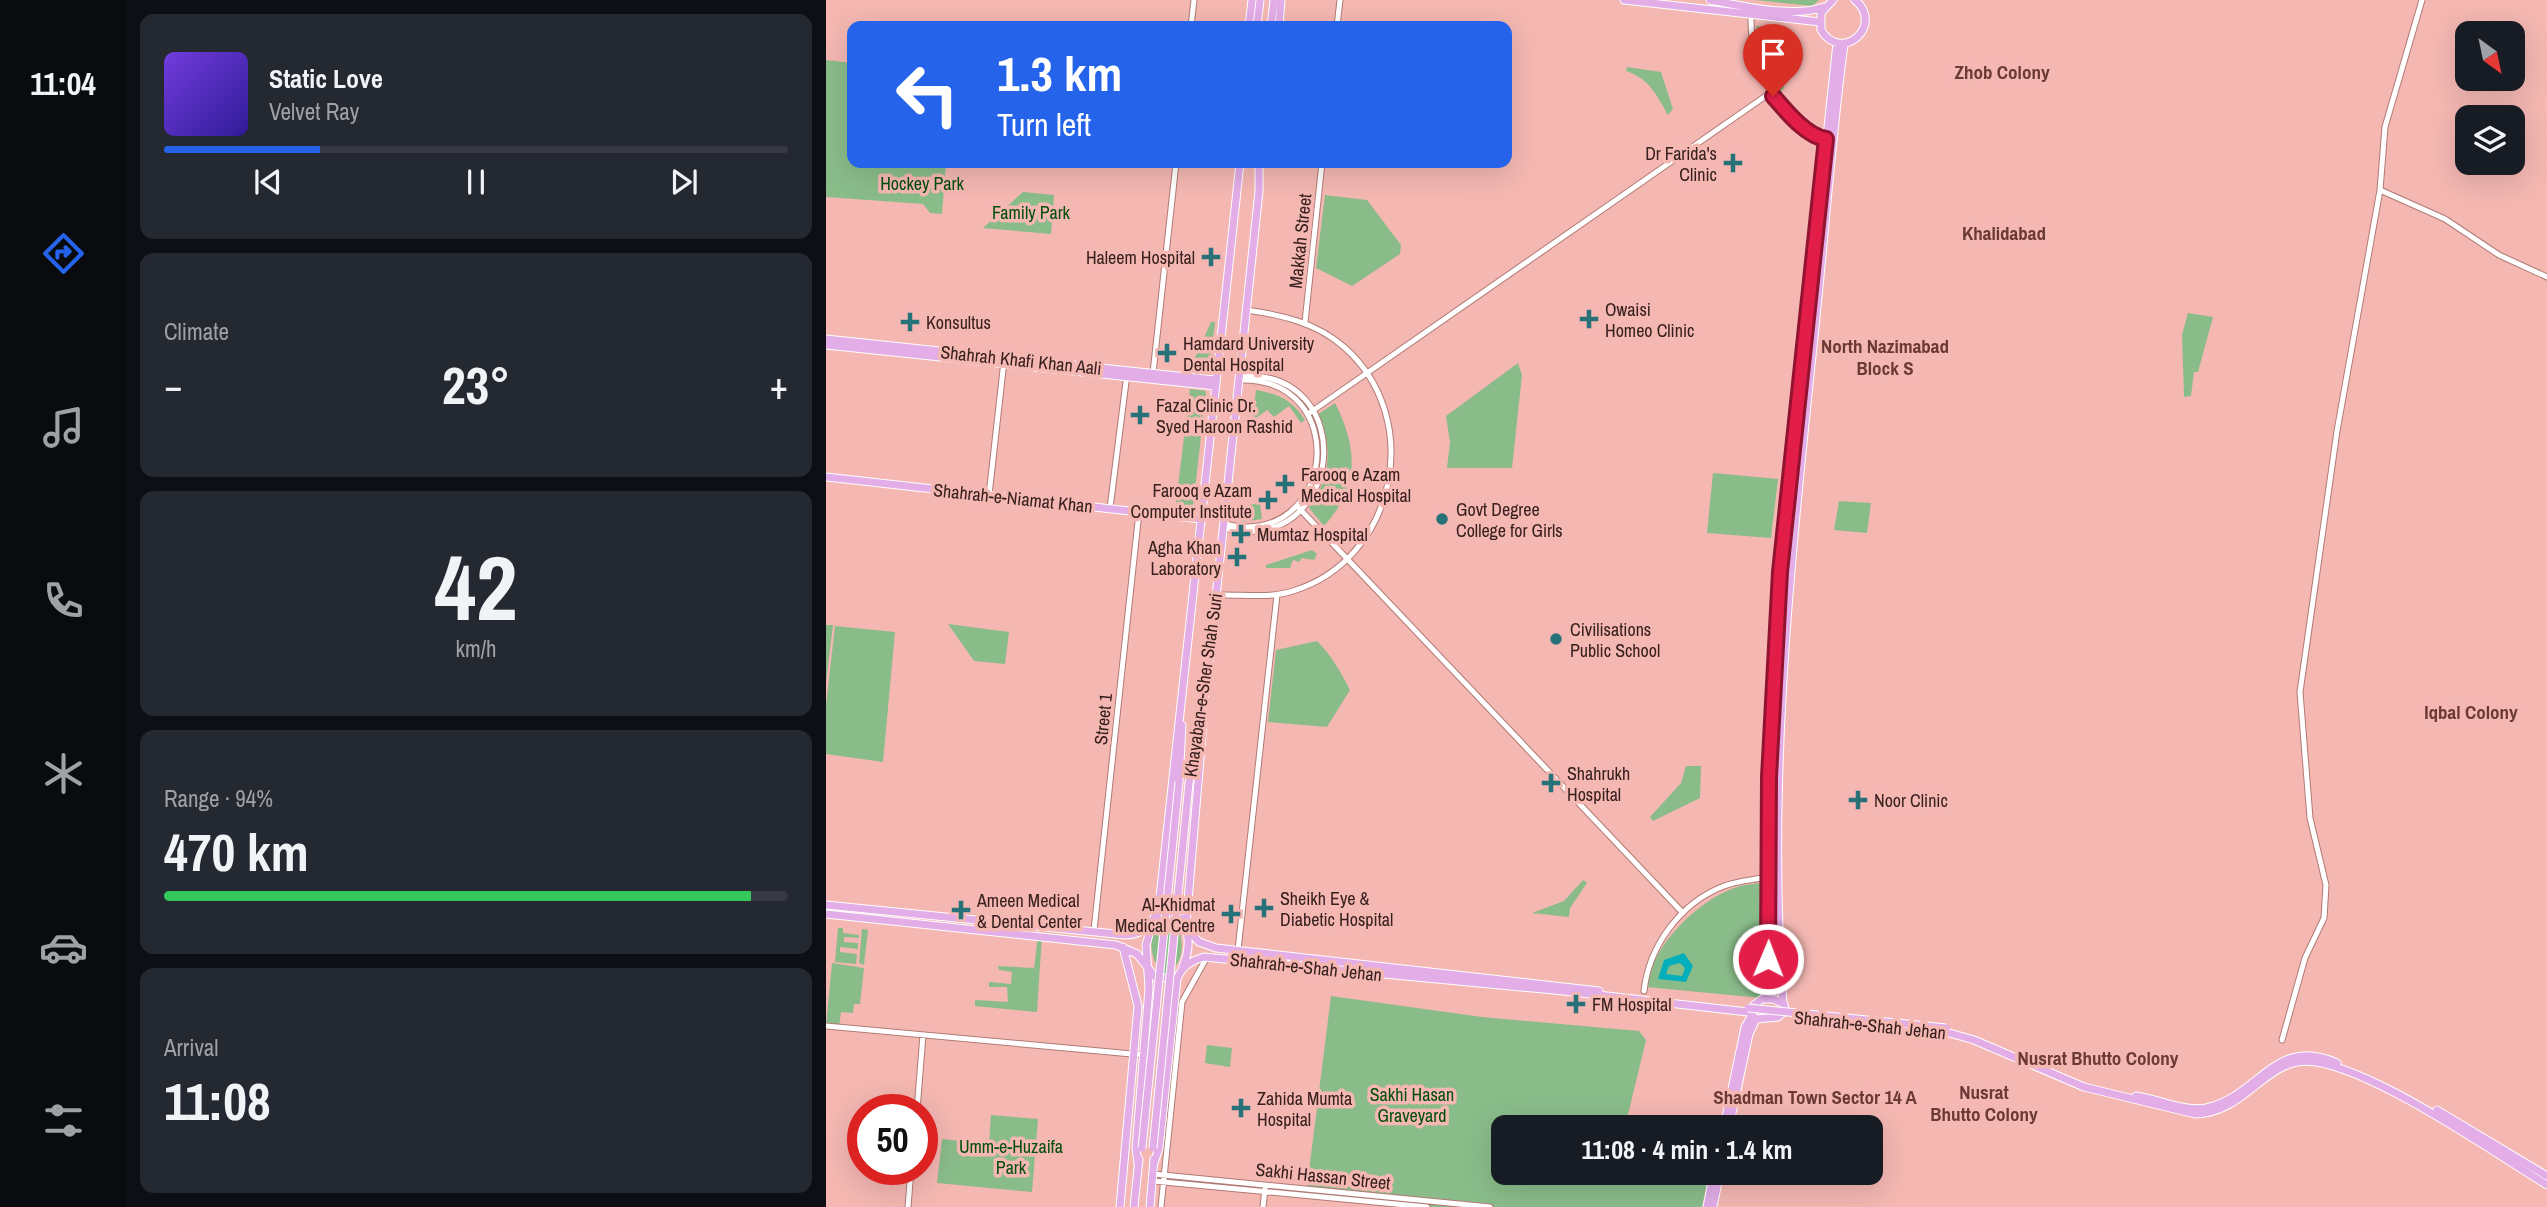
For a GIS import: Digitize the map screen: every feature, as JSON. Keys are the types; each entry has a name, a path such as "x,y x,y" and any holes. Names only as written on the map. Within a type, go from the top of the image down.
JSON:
{"main road":[{"path":"1250,21 1252,0"},
{"path":"1258,21 1260,0"},
{"path":"1272,21 1274,0"},
{"path":"1279,21 1283,0"},
{"path":"1625,0 1810,11 1824,7 1833,0"},
{"path":"1710,0 1820,22"},
{"path":"1824,7 1820,22 1824,34 1840,44 1856,40 1866,24 1863,9 1855,0"},
{"path":"1765,999 1769,934 1767,877 1771,711 1779,595 1826,139 1840,44"},
{"path":"1727,1115 1745,1027 1754,1017 1778,1017 1785,1011 1778,934 1778,777 1789,595 1840,44"},
{"name":"Khayaban-e-Sher Shah Suri","path":"1134,1207 1179,782 1183,679 1238,168"},
{"name":"Khayaban-e-Sher Shah Suri","path":"1150,1207 1153,1148 1189,783 1207,681 1261,168"},
{"name":"Shahrah Khafi Khan Aali","path":"826,339 1215,383"},
{"name":"Shahrah Khafi Khan Aali","path":"826,345 854,344"},
{"name":"Shahrah Khafi Khan Aali","path":"1127,374 1153,373 1215,383"},
{"path":"1794,430 1804,431"},
{"name":"Shahrah-e-Niamat Khan","path":"826,477 1201,519"},
{"path":"1779,595 1789,595"},
{"path":"1138,1163 1136,1147 1149,968 1146,945 1160,897 1183,679"},
{"path":"1154,1163 1159,1148 1176,988 1188,951 1185,913 1207,681"},
{"path":"1771,711 1782,712"},
{"path":"1769,777 1778,777"},
{"path":"826,905 1133,934 1152,924 1161,915 1173,913 1186,928"},
{"path":"826,914 1124,947 1138,954 1162,980 1169,980 1181,970"},
{"name":"Shahrah-e-Shah Jehan","path":"1186,928 1199,942 1208,946 1958,1034 2084,1087 2187,1113 2203,1114 2222,1108 2286,1065 2310,1061 2330,1065 2430,1108 2547,1176"},
{"path":"1769,934 1778,934"},
{"path":"1120,1207 1138,1006 1124,947"},
{"name":"Shahrah-e-Shah Jehan","path":"1181,970 1195,960 1207,957 1458,983 1554,988"},
{"path":"1732,1115 1754,1017 1754,1005 1765,999 1783,1003"},
{"name":"Shahrah-e-Shah Jehan","path":"2430,1108 2547,1185"},
{"path":"1707,1207 1711,1185"},
{"path":"1713,1207 1717,1185"}],"street":[{"path":"1192,21 1194,0"},
{"path":"1338,21 1340,0"},
{"path":"2282,1040 2305,958 2324,918 2326,885 2310,818 2300,692 2337,431 2380,190 2385,127 2422,0"},
{"path":"1752,7 1753,52 1758,71 1770,93 1787,113 1819,138 1826,139"},
{"path":"1310,412 1770,93"},
{"path":"1153,373 1175,168"},
{"name":"Makkah Street","path":"1305,323 1321,168"},
{"path":"2380,190 2445,219 2511,261 2547,277"},
{"path":"1224,595 1277,595 1308,585 1348,559 1378,518 1391,470 1390,426 1368,373 1343,346 1305,323 1246,310"},
{"path":"989,495 1004,360"},
{"path":"1110,508 1127,374"},
{"path":"1224,526 1259,526 1299,508 1311,485 1318,462 1317,437 1310,412 1285,385 1261,377 1239,378"},
{"path":"1299,508 1683,912"},
{"name":"Street 1","path":"1094,930 1139,512"},
{"path":"1238,950 1277,595"},
{"path":"1644,991 1646,974 1658,944 1683,912 1723,886 1767,877"},
{"path":"1161,1207 1182,1002 1207,957"},
{"path":"826,1026 1143,1055"},
{"path":"918,1094 923,1035"},
{"name":"Sakhi Hassan Street","path":"1153,1177 1490,1207"},
{"path":"908,1207 910,1185"},
{"path":"1263,1207 1265,1187"},
{"name":"Sakhi Hassan Street","path":"1265,1187 1424,1207"}],"green space":[{"path":"1755,0 1819,0 1812,6"},
{"path":"1756,26 1787,27 1784,88 1778,94 1763,67"},
{"name":"Hockey Park","path":"826,60 847,62 847,168 946,168 942,214 930,213 923,204 826,197"},
{"path":"1627,67 1661,72 1673,109 1668,115 1652,89 1626,71"},
{"name":"Family Park","path":"1023,192 1054,195 1051,234 983,228"},
{"path":"1325,195 1367,200 1401,245 1400,254 1352,286 1316,268"},
{"path":"2188,313 2213,317 2198,372 2194,372 2191,396 2184,397 2182,335"},
{"path":"1211,322 1215,322 1209,372 1189,371"},
{"path":"1518,363 1522,375 1512,468 1447,468 1450,442 1446,416"},
{"path":"1190,389 1206,391 1193,508 1179,507 1176,502"},
{"path":"1256,390 1284,399 1295,407 1305,420 1301,423 1289,406 1274,417 1267,410 1256,418 1253,416"},
{"path":"1335,403 1348,436 1352,467 1344,496 1324,526 1309,508 1321,486 1327,463 1326,439 1317,415"},
{"path":"1713,473 1778,479 1771,538 1707,533"},
{"path":"1839,501 1871,503 1867,533 1834,530"},
{"path":"1260,503 1262,519 1242,522 1244,506"},
{"path":"1312,550 1317,554 1314,560 1293,560 1290,568 1266,568 1266,565"},
{"path":"948,624 1009,632 1005,664 974,661"},
{"path":"826,625 833,625 826,683"},
{"path":"835,626 895,632 883,762 826,754 826,705"},
{"path":"1317,641 1331,658 1350,690 1327,727 1268,722 1276,650"},
{"path":"1686,766 1701,766 1700,798 1653,821 1650,817 1681,783"},
{"path":"1583,880 1587,883 1570,908 1569,917 1532,913 1564,901"},
{"path":"1761,883 1762,998 1646,987 1650,972 1666,941 1691,915 1734,888"},
{"path":"1173,918 1180,933 1182,949 1177,964 1164,974 1154,959 1152,941 1158,925"},
{"path":"838,928 843,928 843,933 859,935 859,938 844,937 844,942 858,943 858,949 840,947 840,952 857,954 856,964 835,962"},
{"path":"862,929 868,930 864,965 859,963"},
{"path":"1038,936 1042,936 1037,1012 975,1006 975,1000 1008,1002 1007,987 989,987 989,982 1011,984 1012,972 999,970 998,966 1034,968"},
{"path":"832,963 864,968 860,1004 854,1004 853,1013 841,1012 839,1027 826,1026"},
{"name":"Sakhi Hasan Graveyard","path":"1331,996 1482,1017 1639,1031 1646,1040 1628,1115 1491,1115 1491,1185 1707,1185 1702,1207 1427,1207 1306,1195"},
{"path":"1207,1045 1232,1048 1230,1067 1205,1063"},
{"name":"Umm-e-Huzaifa Park","path":"991,1115 1038,1119 1032,1192 938,1183 942,1139 989,1144"}],"water":[{"path":"1684,953 1693,966 1686,982 1658,979 1664,960","holes":["1680,963 1685,968 1682,976 1666,974 1669,966"]}],"place":[{"name":"Dr Farida's Clinic","path":"1733,163"},
{"name":"Haleem Hospital","path":"1211,257"},
{"name":"Owaisi Homeo Clinic","path":"1589,319"},
{"name":"Konsultus","path":"910,322"},
{"name":"Hamdard University Dental Hospital","path":"1167,353"},
{"name":"Fazal Clinic Dr. Syed Haroon Rashid","path":"1140,415"},
{"name":"Farooq e Azam Medical Hospital","path":"1285,484"},
{"name":"Farooq e Azam Computer Institute","path":"1268,500"},
{"name":"Govt Degree College for Girls","path":"1442,519"},
{"name":"Mumtaz Hospital","path":"1241,534"},
{"name":"Agha Khan Laboratory","path":"1237,557"},
{"name":"Civilisations Public School","path":"1556,639"},
{"name":"Shahrukh Hospital","path":"1551,783"},
{"name":"Noor Clinic","path":"1858,800"},
{"name":"Sheikh Eye & Diabetic Hospital","path":"1264,908"},
{"name":"Ameen Medical & Dental Center","path":"961,910"},
{"name":"Al-Khidmat Medical Centre","path":"1231,914"},
{"name":"FM Hospital","path":"1576,1004"},
{"name":"Zahida Mumta Hospital","path":"1241,1108"}],"district":[{"name":"Zhob Colony","path":"2002,72"},
{"name":"Khalidabad","path":"2004,233"},
{"name":"North Nazimabad Block S","path":"1885,357"},
{"name":"Iqbal Colony","path":"2471,712"},
{"name":"Nusrat Bhutto Colony","path":"2098,1058"},
{"name":"Shadman Town Sector 14 A","path":"1815,1097"},
{"name":"Nusrat Bhutto Colony","path":"1984,1103"}],"route":[{"path":"1768,959 1771,711 1780,572 1802,345 1826,139 1819,138 1787,113 1773,96"}]}
